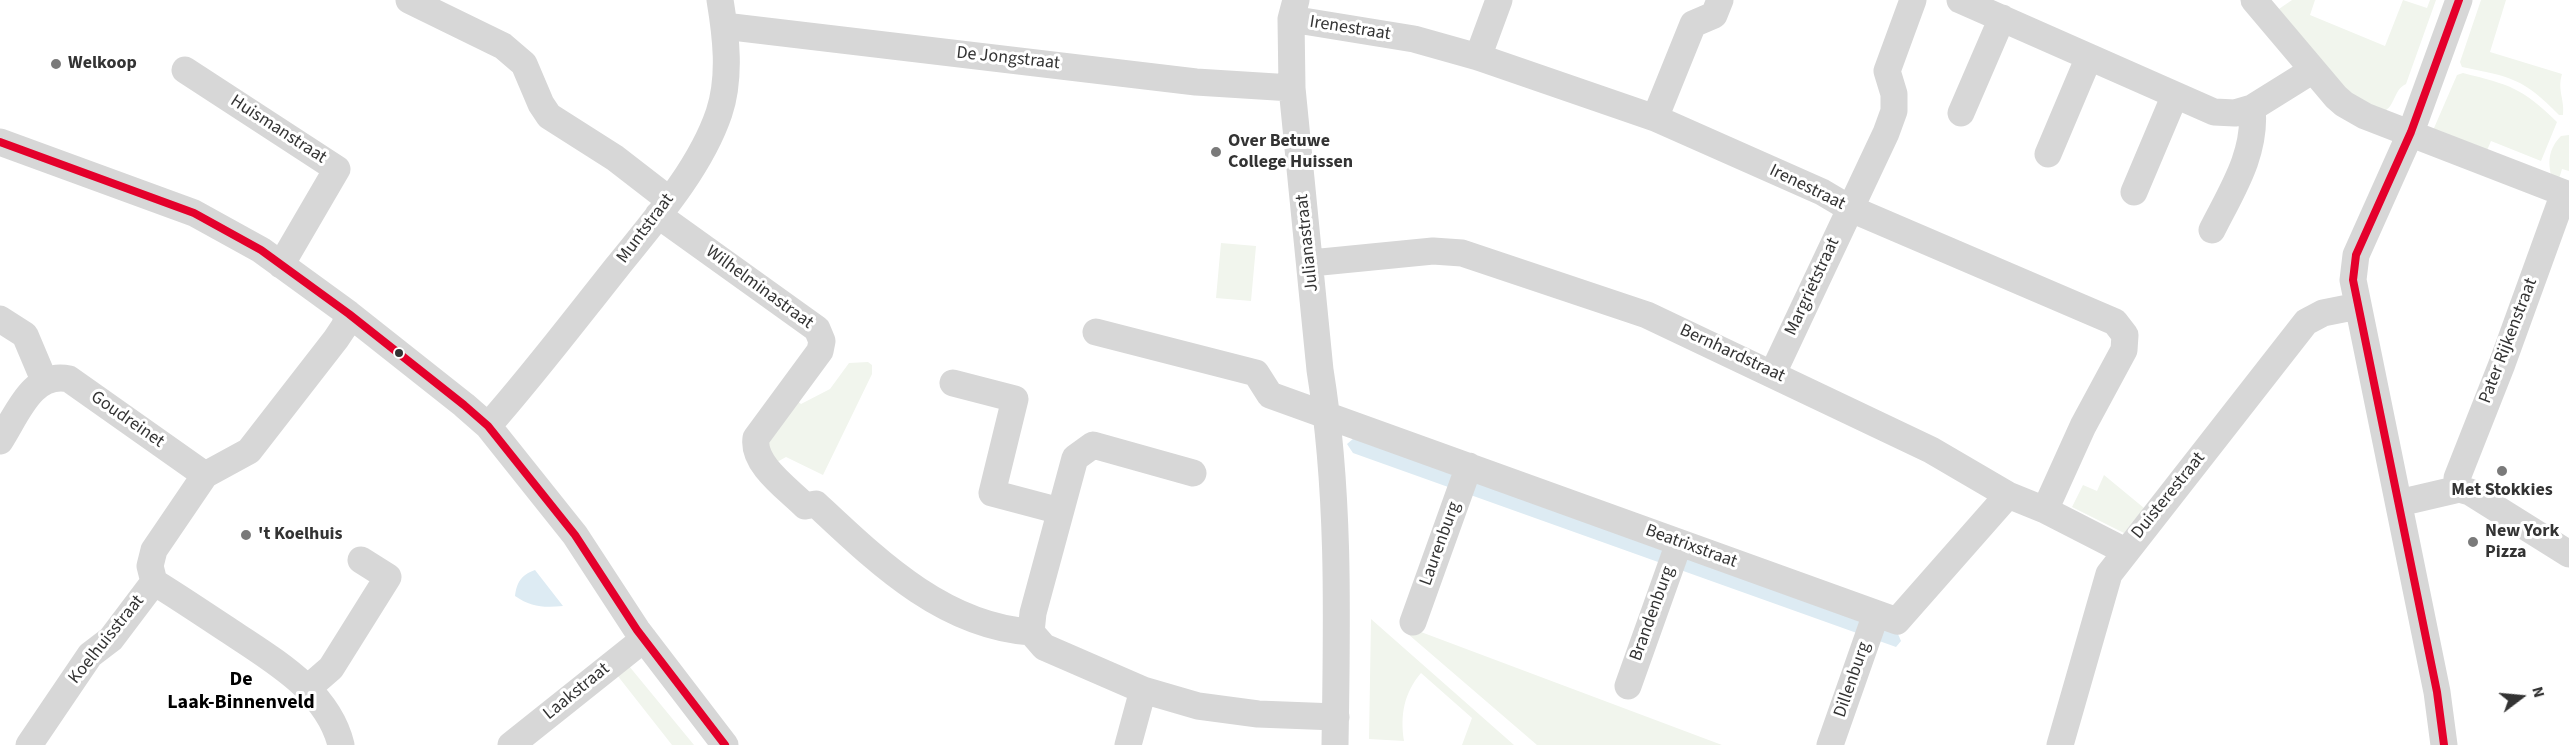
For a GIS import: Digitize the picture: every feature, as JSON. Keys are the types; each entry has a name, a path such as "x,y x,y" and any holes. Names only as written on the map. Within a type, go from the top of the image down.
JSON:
{"street":[{"path":"409,0 503,46 524,64 541,104 549,116 615,158 663,207"},
{"path":"1478,57 1499,0"},
{"path":"1655,118 1693,24 1714,15 1720,0"},
{"name":"Margrietstraat","path":"1773,373 1886,133 1894,111 1894,94 1887,71 1913,0"},
{"path":"1960,0 2214,112 2235,112 2252,108 2313,70"},
{"name":"Pater Rijkenstraat","path":"2254,0 2344,104 2365,116 2566,194 2457,478 2459,489"},
{"path":"2444,745 2437,692 2353,280 2356,255 2411,133 2458,0"},
{"name":"Irenestraat","path":"1293,10 1478,57 1655,118 1822,192 1849,208 2115,322 2125,335 2124,350 2083,426 2045,510"},
{"name":"Julianastraat","path":"1293,10 1292,88 1320,370 1327,414 1337,580 1335,745"},
{"name":"Muntstraat","path":"488,426 521,388 663,207 706,148 720,110 727,72 722,13"},
{"name":"De Jongstraat","path":"722,13 1196,82 1292,88"},
{"path":"1961,113 2001,18"},
{"path":"2048,154 2089,57"},
{"name":"Huismanstraat","path":"185,70 337,168 281,265"},
{"path":"2134,192 2175,95"},
{"path":"2212,230 2247,159 2254,123 2252,108"},
{"path":"0,142 194,213 261,250 420,369 488,426 575,535 644,639 725,745"},
{"name":"Wilhelminastraat","path":"663,207 817,329 822,341 820,351 756,438 754,449 761,461 805,506 816,504 860,545 912,588 972,618 1005,630 1031,632"},
{"name":"Bernhardstraat","path":"1311,263 1433,251 1462,253 1647,315 1931,450 2008,495 2045,510 2125,551"},
{"name":"Duisterestraat","path":"2060,745 2109,574 2125,551 2249,399 2306,322 2323,313 2358,306"},
{"name":"Koelhuisstraat","path":"29,745 90,655 111,639 154,582 150,566 154,550 205,476 249,451 336,339 349,314"},
{"path":"0,319 25,335 44,380 34,388 0,441"},
{"path":"1096,332 1256,373 1270,395 1327,414"},
{"name":"Goudreinet","path":"44,380 58,377 69,379 205,476"},
{"path":"953,383 1015,399 992,493 1060,511"},
{"name":"Beatrixstraat","path":"1327,414 1465,478 1872,625 1897,621 2008,495"},
{"path":"1193,473 1093,445 1075,458 1033,613 1031,632 1044,647 1143,690 1198,706 1258,714 1336,717"},
{"name":"Laurenburg","path":"1413,622 1465,478"},
{"path":"2399,503 2459,489 2470,492 2569,554"},
{"name":"Brandenburg","path":"1628,686 1675,555"},
{"path":"308,688 331,668 388,577 361,560"},
{"path":"154,582 285,668 308,688 338,730 341,745"},
{"name":"Dillenburg","path":"1830,745 1872,625"},
{"name":"Laakstraat","path":"511,745 644,639"},
{"path":"1128,745 1143,690"}],"shaded area":[{"path":"2292,0 2315,0 2310,15 2385,46 2403,0 2427,8 2430,0 2436,0 2406,84 2399,90 2387,109 2383,112 2353,98 2276,11"},
{"path":"2481,0 2506,0 2490,52 2562,74 2560,85 2563,115 2559,115 2536,93 2515,81 2462,67 2460,62"},
{"path":"2463,73 2504,85 2524,94 2557,122 2541,161 2491,141 2485,155 2431,135 2457,75"},
{"path":"2569,135 2569,171 2562,169 2558,182 2553,181 2549,163 2551,151 2561,136"},
{"path":"1221,243 1256,246 1251,301 1216,298"},
{"path":"868,362 872,365 872,374 823,475 786,457 777,462 768,454 767,439 795,399 801,404 830,389 849,363"},
{"path":"1354,438 1898,634 1901,641 1896,647 1353,453 1347,444"},
{"path":"2104,475 2144,508 2124,533 2072,507 2083,485 2097,491"},
{"path":"535,570 563,606 538,606 515,596 520,580"},
{"path":"1371,619 1514,745 1462,745 1472,718 1421,673 1407,696 1403,713 1404,741 1369,739"},
{"path":"1405,626 1722,745 1537,745 1401,628"},
{"path":"629,666 694,745 672,745 617,675"}],"transit line":[{"path":"2444,745 2437,692 2353,280 2356,255 2411,132 2459,0"},
{"path":"0,142 194,213 261,250 349,314 464,405 488,426 575,535 637,630 725,745"}],"place":[{"name":"Welkoop","path":"56,64"},
{"name":"Over Betuwe College Huissen","path":"1216,152"},
{"name":"Met Stokkies","path":"2502,471"},
{"name":"'t Koelhuis","path":"246,535"},
{"name":"New York Pizza","path":"2473,542"}],"district":[{"name":"De Laak-Binnenveld","path":"241,692"}]}
